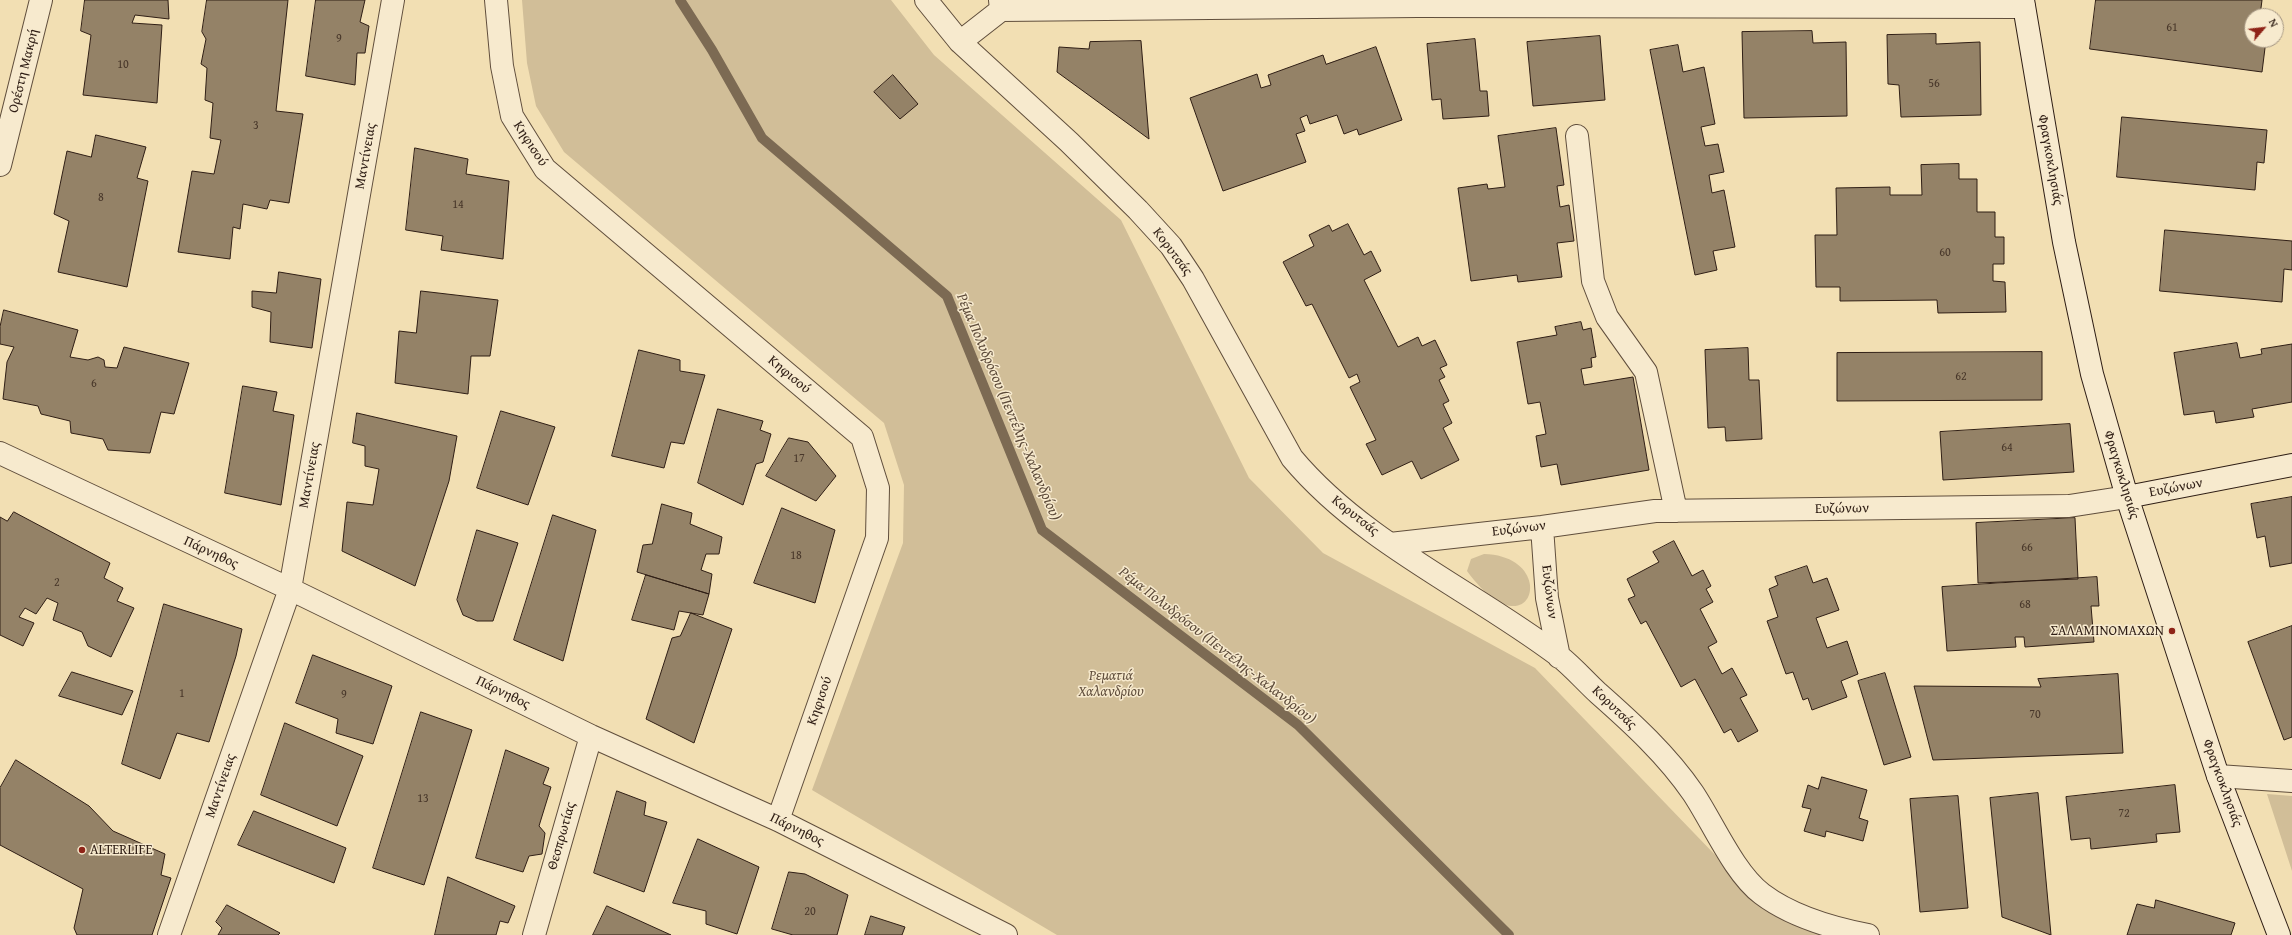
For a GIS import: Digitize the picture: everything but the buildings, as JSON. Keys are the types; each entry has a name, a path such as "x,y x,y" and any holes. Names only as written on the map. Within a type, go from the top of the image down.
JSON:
{"street":[{"name":"Ορέστη Μακρή","path":"0,165 41,0"},
{"name":"Μαντίνειας","path":"169,935 290,589 393,0"},
{"name":"Κηφισού","path":"496,0 502,66 512,116 545,169 862,437 878,488 877,538 778,820"},
{"name":"Κορυτσάς","path":"926,0 960,42 1069,142 1138,210 1171,246 1193,279 1292,458 1309,478 1328,496 1390,544 1559,657 1660,752 1693,793 1742,873 1760,892 1778,905 1815,920 1868,935"},
{"path":"960,42 1000,5 2023,3"},
{"name":"Φραγκοκλησιάς","path":"2023,3 2064,242 2092,374 2127,497 2218,776 2279,935"},
{"path":"1577,136 1593,281 1607,317 1646,372 1676,511"},
{"name":"Πάρνηθος","path":"0,453 290,589 591,736 778,820 1006,935"},
{"name":"Ευζώνων","path":"1390,544 1542,527 1655,511 2069,506 2127,497 2292,465"},
{"name":"Eυζώνων","path":"1542,527 1547,598 1559,657"},
{"name":"Θεσπρωτίας","path":"534,935 591,736"},
{"path":"2218,776 2292,782"}],"green space":[{"name":"Ρεματιά Χαλανδρίου","path":"522,0 891,0 934,55 1121,220 1249,478 1323,553 1535,668 1773,915 1836,935 1057,935 812,790 903,543 904,485 884,423 564,152 536,106 527,63"},
{"path":"1484,554 1508,559 1523,570 1530,583 1529,596 1521,604 1508,605 1489,595 1467,571 1471,559"},
{"path":"2267,794 2292,796 2292,871"}],"waterway":[{"name":"Ρέμα Πολυδρόσου (Πεντέλης-Χαλανδρίου)","path":"680,0 712,50 762,138 947,296 1042,530 1298,725 1509,935"}],"place":[{"name":"ΣΑΛΑΜΙΝΟΜΑΧΩΝ","path":"2172,631"},
{"name":"ALTERLIFE","path":"82,850"}]}
